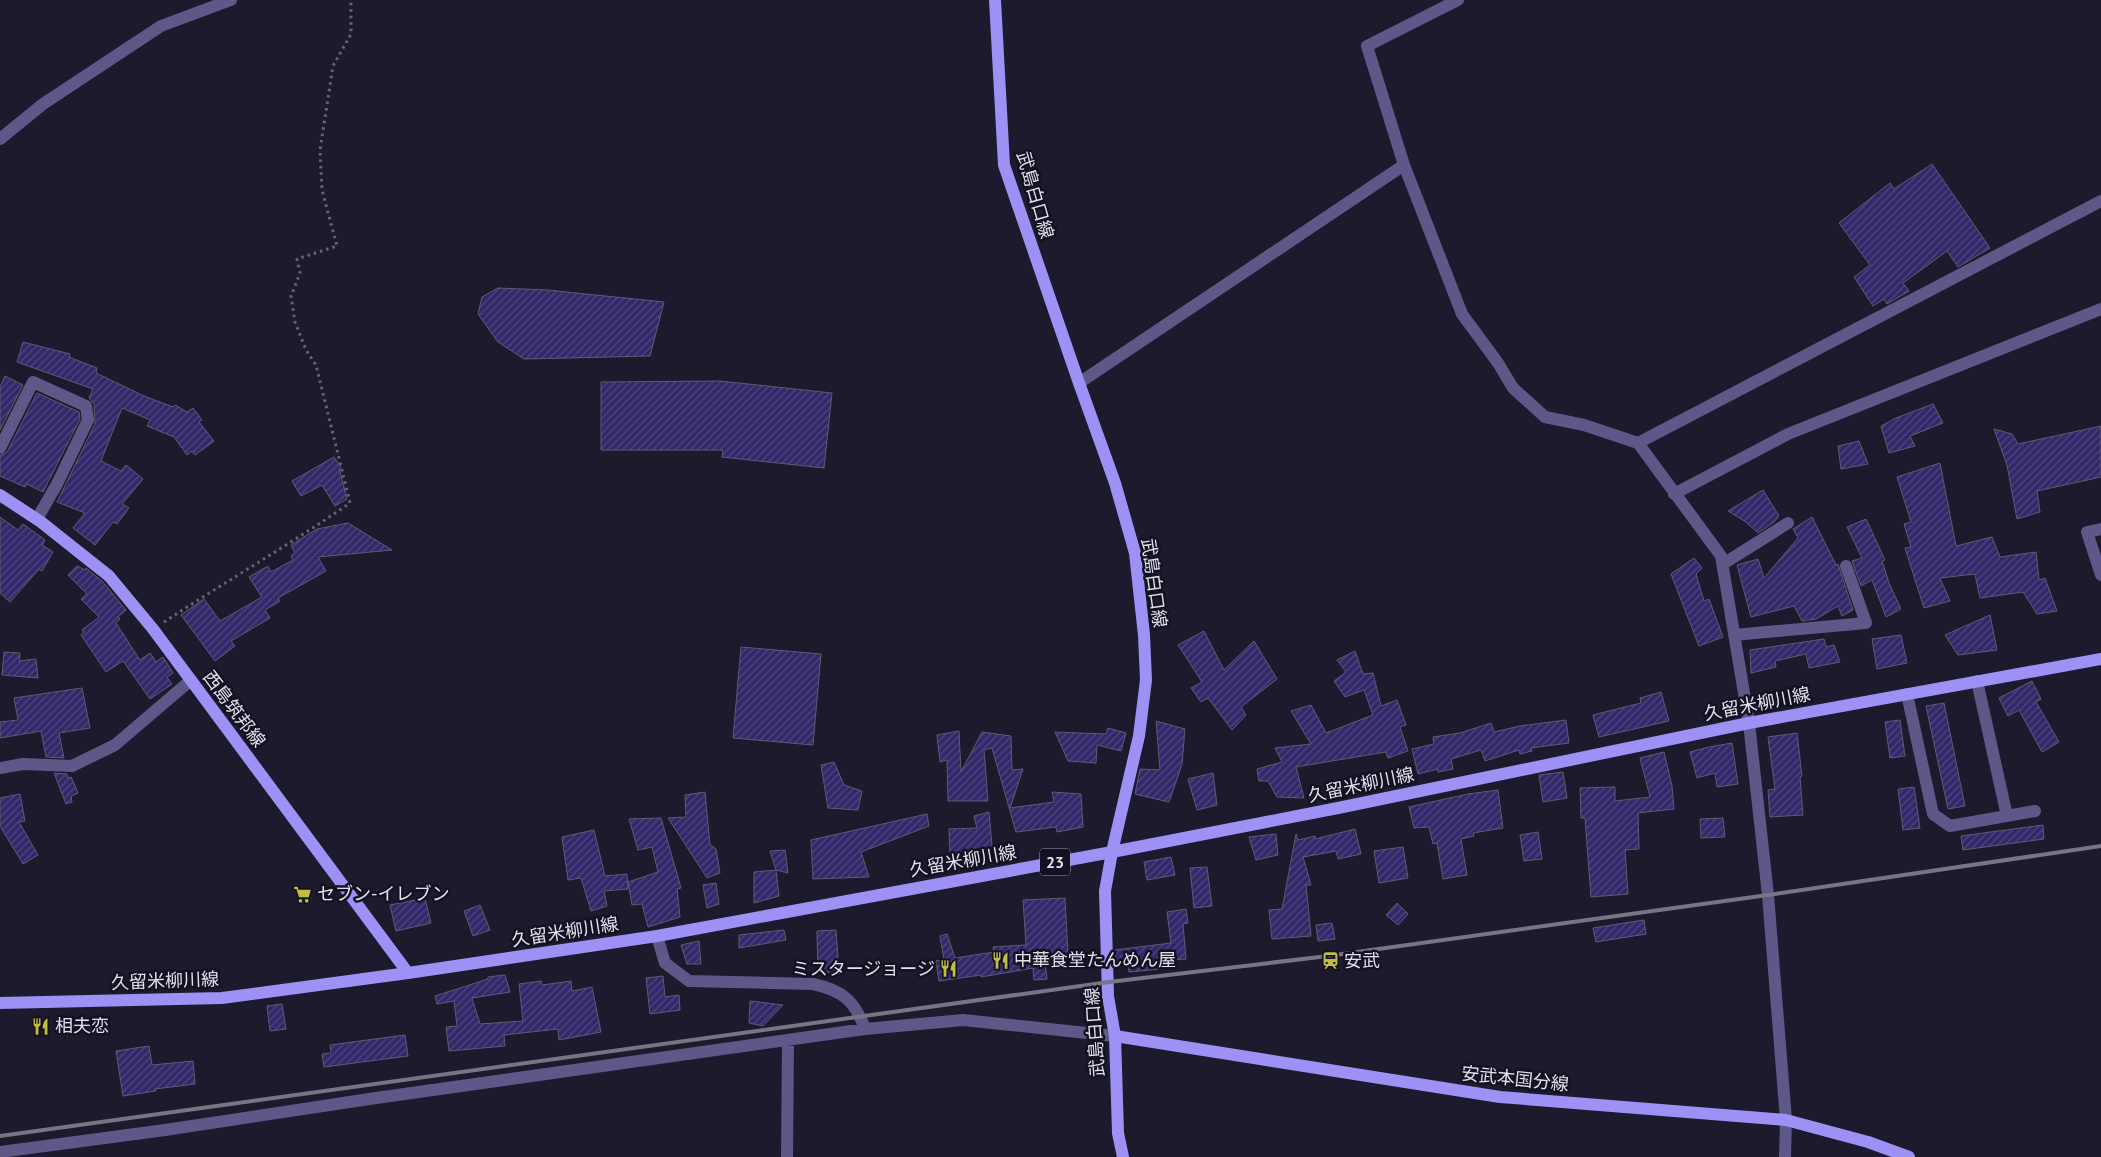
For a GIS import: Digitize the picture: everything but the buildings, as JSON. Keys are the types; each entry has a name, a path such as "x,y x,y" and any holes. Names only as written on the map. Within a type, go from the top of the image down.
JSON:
{"main road":[{"name":"武島白口線","path":"995,0 1004,165 1115,483 1135,553 1144,635 1146,680 1139,736 1112,852 1105,892 1108,996 1115,1036 1118,1133 1123,1157"},
{"name":"西島筑邦線","path":"0,495 36,519 109,576 153,629 408,973"},
{"name":"久留米柳川線","path":"0,1003 222,998 657,936 1338,808 1749,723 2101,659"},
{"name":"安武本国分線","path":"1115,1036 1500,1097 1786,1120 1868,1142 1909,1157"}],"street":[{"path":"0,139 43,104 161,26 230,0"},
{"path":"1458,0 1367,46 1404,165 1462,314 1498,363 1513,388 1545,417 1584,425 1638,443 1721,556 1749,723 1768,895 1786,1120 1785,1157"},
{"path":"1079,383 1404,165"},
{"path":"1638,443 2101,201"},
{"path":"1674,494 1788,434 2101,309"},
{"path":"0,448 33,382 86,406 88,420 57,484 36,519"},
{"path":"1723,564 1788,523"},
{"path":"2101,529 2087,532 2101,575"},
{"path":"1734,635 1866,623 1846,566"},
{"path":"0,768 23,764 72,766 115,744 191,680"},
{"path":"1977,681 2007,816"},
{"path":"1907,694 1932,814 1950,826 2035,811"},
{"path":"657,936 665,963 689,981 812,984 831,988 848,999 860,1017 865,1029"},
{"path":"0,1152 865,1029 963,1020 1115,1036"},
{"path":"788,1040 788,1157"}],"path":[{"path":"153,629 350,503 316,365 306,350 295,322 291,296 300,273 297,259 337,246 322,190 320,150 333,66 351,34 351,0"}],"railway":[{"path":"0,1136 1109,982 1328,956 1768,895 2101,846"}],"place":[{"name":"セブン-イレブン","path":"303,894"},
{"name":"中華食堂たんめん屋","path":"1000,960"},
{"name":"安武","path":"1330,961"},
{"name":"ミスタージョージ","path":"949,969"},
{"name":"相夫恋","path":"41,1026"}]}
